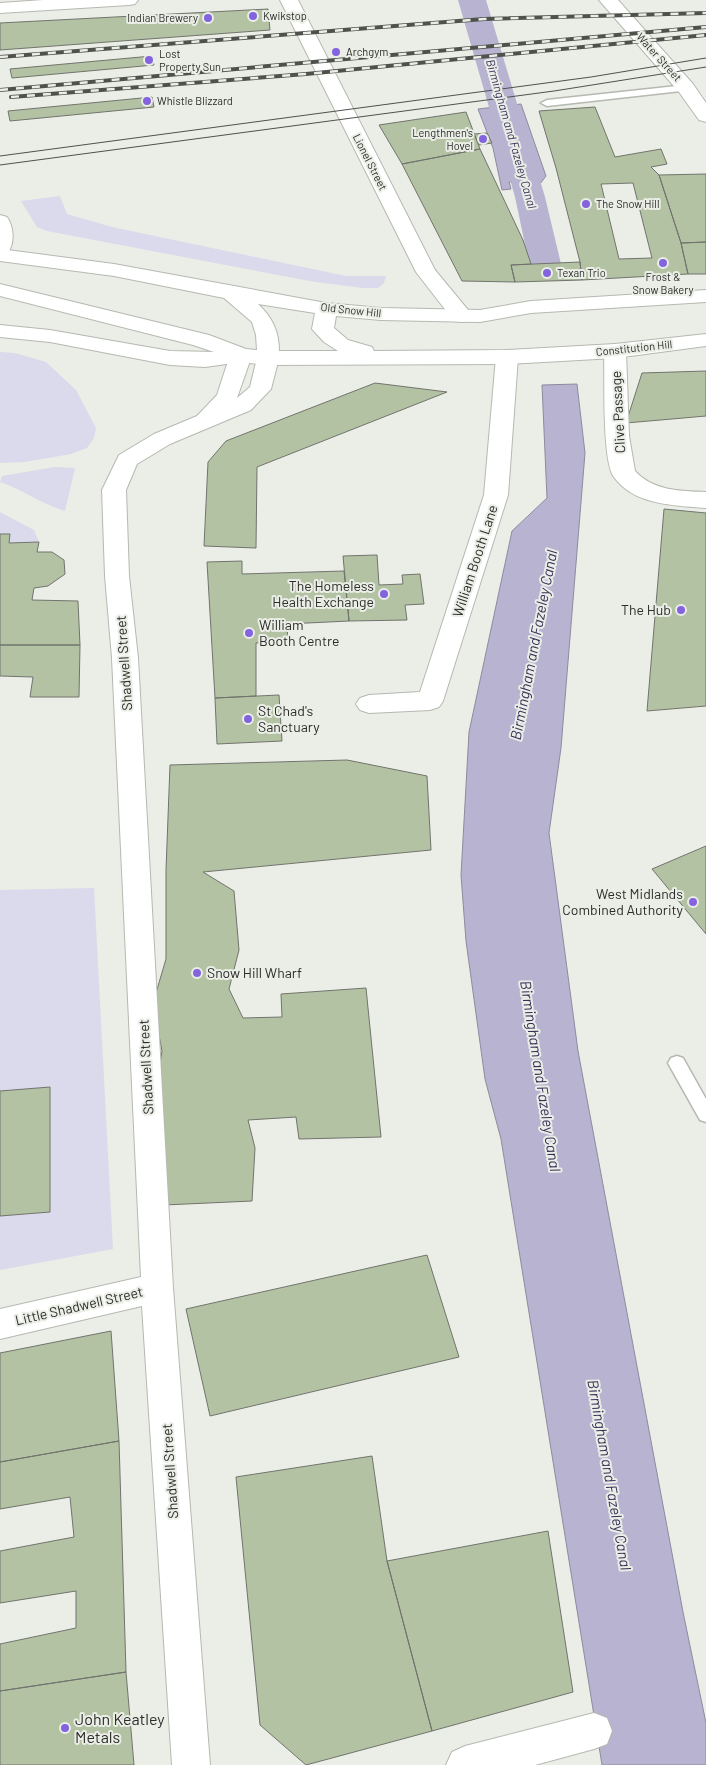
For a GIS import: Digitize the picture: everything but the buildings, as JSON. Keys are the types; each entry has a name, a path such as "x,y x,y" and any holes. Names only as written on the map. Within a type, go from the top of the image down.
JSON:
{"main road":[{"path":"0,8 128,0"},
{"name":"Lionel Street","path":"289,0 426,272 462,316"},
{"name":"Water Street","path":"608,0 686,88 706,116"},
{"path":"0,221 3,236 0,250"},
{"name":"Old Snow Hill","path":"0,255 114,270 326,309 381,314 480,316 531,307 706,296"},
{"path":"0,290 201,340 241,355 268,358 507,357"},
{"name":"Shadwell Street","path":"191,1765 157,1288 125,658 117,576 114,490 127,460 162,439 243,405 257,392 268,358 269,336 263,320 231,293"},
{"path":"579,305 631,318 706,312"},
{"path":"326,309 323,329 334,341 353,350 388,357"},
{"path":"0,331 50,336 170,358 205,360 241,355"},
{"name":"Constitution Hill","path":"507,357 614,351 706,340"},
{"name":"Clive Passage","path":"614,351 620,453 623,473 639,488 680,498 706,500"},
{"name":"Shadwell Street","path":"206,420 227,397 241,355"},
{"name":"William Booth Lane","path":"369,704 430,701 496,495 507,357"},
{"name":"Little Shadwell Street","path":"0,1324 157,1288"},
{"path":"465,1765 594,1731"}],"lane":[{"path":"546,104 686,88"},
{"path":"678,1063 706,1115"}],"shaded area":[{"path":"60,196 67,214 112,227 346,276 386,276 384,283 378,288 315,282 47,231 37,227 21,201"},
{"path":"0,352 15,353 46,362 76,390 96,428 94,438 87,448 71,454 25,462 0,463"},
{"path":"55,467 75,468 65,511 0,482 2,476"},
{"path":"0,512 34,530 39,542 9,543 10,534 0,534"},
{"path":"94,888 113,1249 0,1270 0,890"}],"water":[{"path":"521,104 546,176 530,197 515,182 509,182 511,189 502,190 493,148 478,109"},
{"path":"577,384 585,453 561,748 549,833 578,1051 683,1612 706,1723 706,1765 602,1765 501,1139 485,1079 466,941 461,875 469,732 512,531 547,498 542,385"}],"waterway":[{"name":"Birmingham and Fazeley Canal","path":"472,0 530,197 546,268"}],"tram line":[{"path":"0,156 591,77 706,58"},
{"path":"0,165 554,91 706,67"}],"railway":[{"path":"0,57 484,19 706,13"},
{"path":"0,90 706,27"},
{"path":"11,97 306,74 706,35"}],"place":[{"name":"Kwikstop","path":"253,16"},
{"name":"Indian Brewery","path":"208,18"},
{"name":"Archgym","path":"336,52"},
{"name":"Lost Property Sun","path":"149,60"},
{"name":"Whistle Blizzard","path":"147,101"},
{"name":"Lengthmen's Hovel","path":"483,139"},
{"name":"The Snow Hill","path":"586,204"},
{"name":"Frost & Snow Bakery","path":"663,263"},
{"name":"Texan Trio","path":"547,273"},
{"name":"The Homeless Health Exchange","path":"384,594"},
{"name":"The Hub","path":"681,610"},
{"name":"William Booth Centre","path":"249,633"},
{"name":"St Chad's Sanctuary","path":"248,719"},
{"name":"West Midlands Combined Authority","path":"693,902"},
{"name":"Snow Hill Wharf","path":"197,973"},
{"name":"John Keatley Metals","path":"65,1728"}]}
